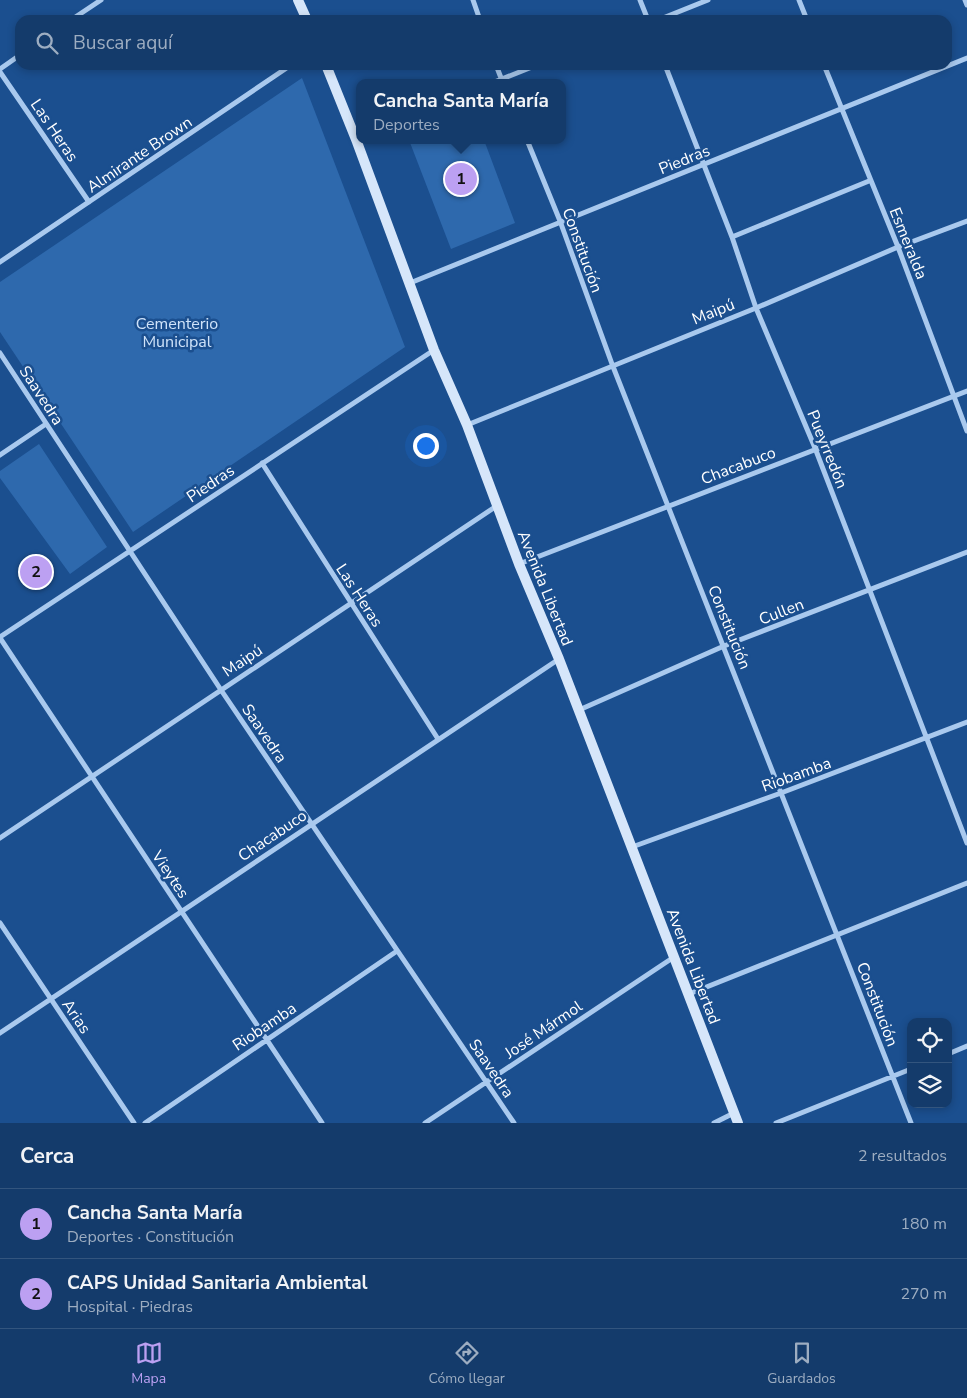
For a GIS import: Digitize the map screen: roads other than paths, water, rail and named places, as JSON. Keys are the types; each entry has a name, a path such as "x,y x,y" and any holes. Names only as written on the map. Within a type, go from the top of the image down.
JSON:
{"main road":[{"path":"298,0 305,15"},
{"name":"Avenida Libertad","path":"328,70 356,132"},
{"name":"Avenida Libertad","path":"361,144 434,350 467,425 519,564 559,659 736,1118"}],"street":[{"path":"78,15 101,0"},
{"path":"473,0 478,15"},
{"path":"640,0 646,15"},
{"path":"670,15 708,0"},
{"path":"799,0 805,15"},
{"path":"965,0 967,5"},
{"name":"Piedras","path":"952,64 967,58"},
{"path":"0,70 15,59"},
{"name":"Las Heras","path":"0,70 89,202"},
{"name":"Almirante Brown","path":"0,262 284,70"},
{"path":"506,79 526,70"},
{"name":"Pueyrredón","path":"667,70 732,237 756,308 815,448 967,844"},
{"name":"Esmeralda","path":"826,70 898,247 967,431"},
{"name":"Piedras","path":"410,283 560,220 703,166 841,107 936,70"},
{"name":"Constitución","path":"529,144 560,220 612,364 911,1123"},
{"path":"732,237 870,180"},
{"name":"Maipú","path":"467,425 612,364 756,308 898,247 967,221"},
{"name":"Piedras","path":"0,638 434,350"},
{"name":"Saavedra","path":"0,353 221,690 514,1123"},
{"name":"Chacabuco","path":"519,564 815,448 967,391"},
{"path":"0,455 46,424"},
{"name":"Las Heras","path":"262,463 438,739"},
{"name":"Maipú","path":"0,838 498,504"},
{"name":"Cullen","path":"578,710 724,646 967,552"},
{"name":"Vieytes","path":"0,638 322,1123"},
{"name":"Chacabuco","path":"0,1033 559,659"},
{"name":"Riobamba","path":"632,847 782,793 967,722"},
{"path":"689,994 967,883"},
{"name":"Arias","path":"0,923 134,1123"},
{"name":"Riobamba","path":"145,1123 397,951"},
{"name":"José Mármol","path":"425,1123 674,957"},
{"path":"952,1052 967,1046"},
{"path":"776,1123 907,1071"},
{"path":"714,1123 736,1118"}],"place":[{"name":"Cancha Santa María","path":"461,179"},
{"name":"CAPS Unidad Sanitaria Ambiental","path":"36,572"}],"park label":[{"name":"Cementerio Municipal","path":"177,332"}]}
